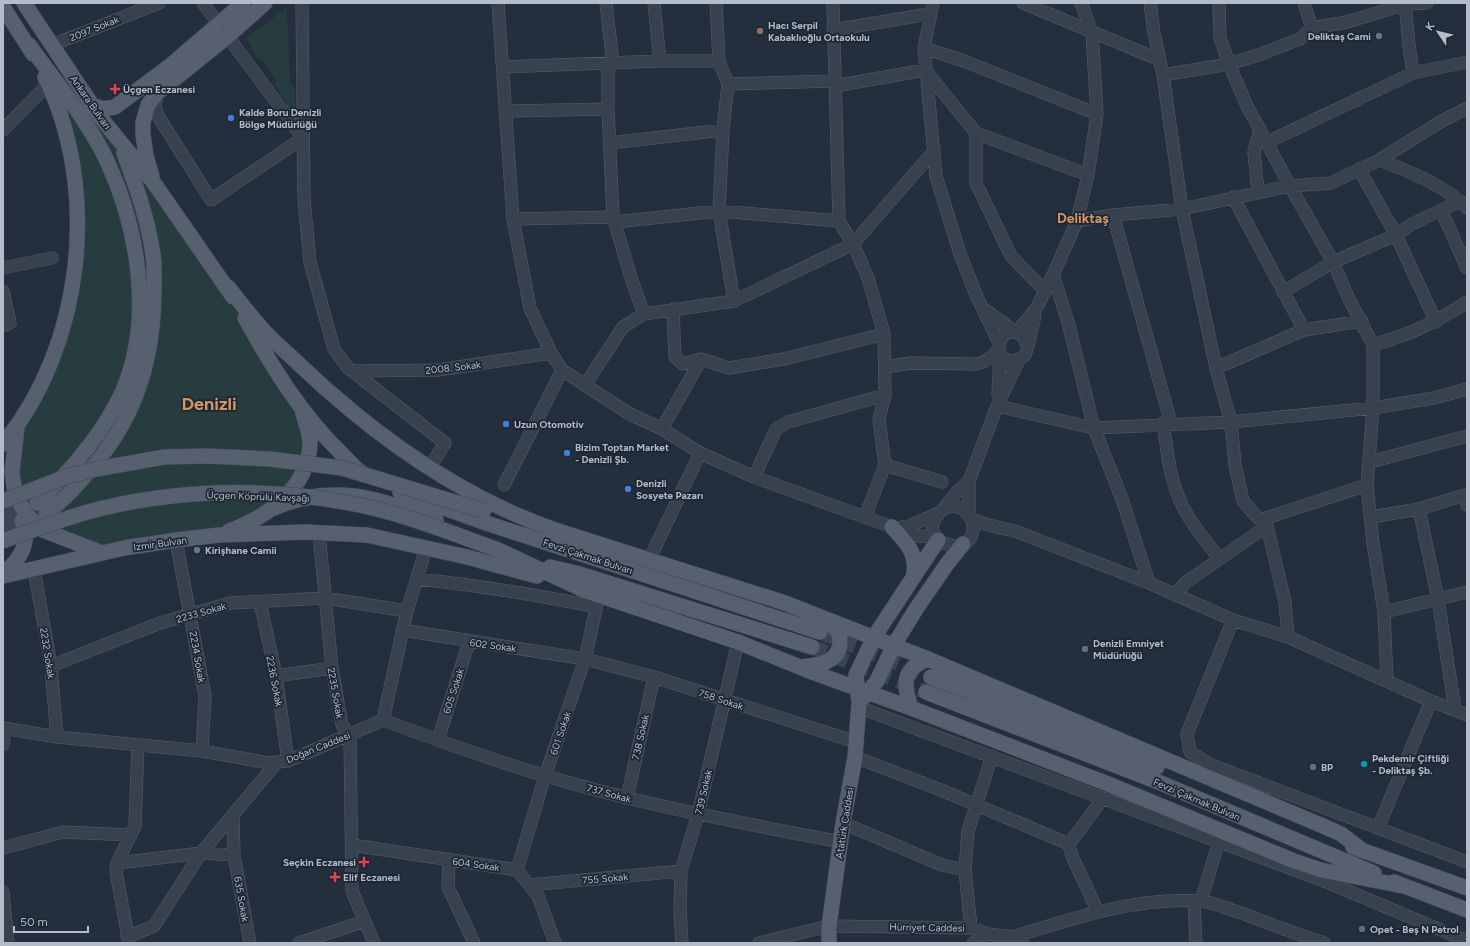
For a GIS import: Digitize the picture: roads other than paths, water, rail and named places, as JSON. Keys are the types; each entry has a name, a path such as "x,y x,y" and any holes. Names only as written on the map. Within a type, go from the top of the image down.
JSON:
{"main road":[{"name":"Ankara Bulvarı","path":"24,3 91,105 154,183 228,288"},
{"path":"91,105 104,109 115,107 171,65 243,3"},
{"path":"154,183 146,156 143,122 148,105 157,93 227,37 265,3"},
{"name":"Ankara Bulvarı","path":"3,7 29,46 80,115 107,161 124,206 135,254 138,275 139,313 135,345 124,387 100,431 41,508 57,505 114,440 133,403 147,364 154,313 153,256 144,210 121,144"},
{"name":"Ankara Bulvarı","path":"17,427 45,379 56,352 68,314 78,223 70,146 48,84 29,46"},
{"path":"228,288 266,332 323,387 366,422 430,467 493,503 536,523"},
{"name":"Fevzi Çakmak Bulvarı","path":"228,288 266,356 301,406 329,442 359,471 389,488 421,500 564,549 820,632"},
{"path":"274,508 292,490 307,460 310,442 301,406"},
{"path":"3,444 17,427"},
{"path":"17,427 12,472 15,494 25,513 43,530 102,553"},
{"path":"3,501 68,476 97,469 164,457 200,456 270,459 342,468 484,511 536,523 821,616 928,659 1335,831 1362,850"},
{"name":"Üçgen Köprülü Kavşağı","path":"3,541 55,522 103,508 150,498 191,493 227,492 298,496 349,503 399,516 496,549"},
{"path":"3,494 20,516 26,538 19,558 3,575"},
{"path":"219,535 256,520 274,508 286,503 310,497 345,494 362,496 404,508 522,550 576,573"},
{"path":"484,511 525,532 564,549"},
{"path":"892,527 905,541 912,552 915,563 912,581"},
{"path":"219,535 319,533 367,534 467,557 738,642 801,668 860,698 912,708 1115,787 1294,861 1321,870 1403,886"},
{"name":"Izmir Bulvan","path":"3,575 102,553 176,540 219,535"},
{"name":"Atatürk Caddesi","path":"829,943 829,926 843,823 855,757 860,698 856,675 874,637 912,581 937,538"},
{"path":"860,698 877,681 894,645 916,609 946,564 966,541"},
{"path":"496,549 594,597"},
{"name":"Fevzi Çakmak Bulvarı","path":"496,549 548,567 576,573 812,647"},
{"path":"801,668 827,662 836,654 838,649 840,641 839,633 821,616"},
{"path":"912,708 906,691 907,676 915,666 928,659"},
{"name":"Fevzi Çakmak Bulvarı","path":"931,677 1046,721 1362,850 1467,888"},
{"name":"Fevzi Çakmak Bulvarı","path":"926,692 1156,781 1403,886 1467,910"}],"street":[{"name":"2097 Sokak","path":"52,45 135,7 159,3"},
{"path":"203,3 303,138"},
{"path":"302,3 304,198 310,262 334,349 342,362 445,443 430,467"},
{"path":"498,3 513,219 530,308 551,353 562,370 628,413 662,429 700,453 754,477 917,536 937,538 952,547 992,527"},
{"path":"606,3 611,64 608,109 614,219 632,281 644,314"},
{"path":"654,3 660,61"},
{"path":"716,3 718,62 728,84 723,130 720,212 734,301"},
{"path":"833,3 839,221 853,244 868,278 884,334 885,394 880,419 885,465 865,517"},
{"path":"1023,3 1160,60"},
{"path":"966,541 973,526 970,516 969,487 997,406 1019,360 1026,353 1037,307 1077,221 1088,175 1097,114 1092,33 1081,3"},
{"path":"1150,3 1163,75 1182,208 1216,368 1231,422 1235,465 1243,500 1264,523 1285,602 1288,637"},
{"path":"1219,3 1220,38 1228,64 1247,106 1333,262 1373,345 1373,408 1370,462 1367,485 1373,543 1384,612 1387,680"},
{"path":"1304,3 1312,28"},
{"path":"1163,75 1228,64 1300,39 1312,28 1347,22 1405,4 1423,3"},
{"path":"1405,4 1413,73"},
{"path":"833,30 931,9 924,48 936,176 960,254 1002,356 1010,361 1019,360"},
{"path":"924,48 999,74 1097,114"},
{"path":"503,67 660,61 718,62"},
{"path":"1268,142 1413,73 1467,62"},
{"path":"728,84 835,83 925,70"},
{"path":"925,70 976,133 1088,175"},
{"path":"3,130 48,84"},
{"path":"157,93 156,107 158,116 212,200 303,138"},
{"path":"1077,221 1113,215 1182,208 1290,186 1331,182 1379,160 1442,121 1467,108"},
{"path":"505,111 608,109"},
{"path":"1258,192 1254,152 1260,129"},
{"path":"610,143 723,130"},
{"path":"976,133 976,183 1011,256 1044,290"},
{"path":"585,384 624,327 644,314 673,308 734,301 853,244 934,151"},
{"path":"1379,160 1410,172 1464,204"},
{"path":"1359,169 1396,235 1436,322"},
{"path":"1233,197 1282,292 1304,330"},
{"path":"1282,292 1333,262 1396,235 1412,224 1441,210 1464,204"},
{"path":"1441,210 1467,268"},
{"path":"513,219 614,219 720,212 839,221"},
{"path":"1113,215 1167,423 1173,484 1179,500 1190,520 1220,559"},
{"path":"3,268 52,258"},
{"path":"1053,275 1068,322 1094,428 1122,499 1149,584"},
{"path":"3,290 10,322 3,326"},
{"path":"1373,345 1405,336 1436,322 1467,302"},
{"path":"885,367 911,363 984,363 993,357 1004,336 1016,332 1037,307"},
{"path":"673,308 675,356 683,364 701,359 729,368 784,359 884,334"},
{"path":"983,308 1025,339 1027,344"},
{"path":"1216,368 1304,330 1362,321"},
{"path":"997,406 999,348"},
{"name":"2008. Sokak","path":"354,371 438,370 551,353"},
{"path":"662,429 701,359"},
{"path":"504,485 562,370"},
{"path":"997,406 1094,428 1167,423 1231,422 1373,408 1434,398 1467,389"},
{"path":"754,477 776,429 788,422 885,394"},
{"path":"1370,462 1467,436"},
{"path":"649,560 700,453"},
{"path":"885,465 942,482"},
{"path":"1175,595 1185,583 1220,559 1264,523 1367,485"},
{"path":"937,538 933,525 941,511 956,493 969,487"},
{"path":"969,487 977,513 992,527"},
{"path":"1371,518 1420,509 1466,498"},
{"path":"892,527 909,526 941,511 957,507 970,516 992,527 1015,531 1149,584 1233,620 1288,637 1431,701 1467,715"},
{"path":"1420,509 1438,599 1454,710"},
{"name":"2235 Sokak","path":"319,533 332,668 342,725 350,734 352,891 374,943"},
{"name":"2234 Sokak","path":"176,540 180,571 191,615 205,696 202,751"},
{"path":"383,720 402,630 426,548"},
{"name":"2232 Sokak","path":"34,569 51,666 57,737"},
{"path":"417,579 552,598 594,597"},
{"path":"1384,612 1467,592"},
{"name":"601 Sokak","path":"517,870 546,776 585,659 594,597"},
{"name":"2233 Sokak","path":"51,666 160,623 230,603 325,598 407,611"},
{"name":"2236 Sokak","path":"260,602 276,676 282,761"},
{"path":"1233,620 1187,734 1190,752 1209,764 1467,862"},
{"name":"602 Sokak","path":"402,630 469,642 585,659"},
{"name":"605 Sokak","path":"438,740 469,642"},
{"name":"739 Sokak","path":"682,943 680,908 681,871 698,814 738,642"},
{"name":"758 Sokak","path":"585,659 654,677 724,701 856,742"},
{"path":"276,676 332,668"},
{"name":"738 Sokak","path":"627,798 654,677"},
{"path":"860,698 992,756 1324,881 1467,941"},
{"path":"1378,828 1431,701"},
{"name":"Doğan Caddesi","path":"4,728 57,737 202,751 269,763 282,761 383,720"},
{"name":"737 Sokak","path":"383,720 546,776 627,798 698,814 841,842"},
{"path":"3,744 4,728"},
{"path":"138,745 134,826 117,863 116,871 128,940 154,926 201,853 282,761"},
{"path":"971,928 965,870 968,831 975,805 992,756"},
{"path":"855,757 1068,844 1098,912"},
{"path":"1189,770 1201,769 1252,780"},
{"path":"1068,844 1103,798"},
{"path":"1328,809 1362,850"},
{"name":"635 Sokak","path":"233,815 234,855 250,943"},
{"path":"843,823 942,865 965,870"},
{"path":"3,848 62,832 131,835"},
{"path":"1196,943 1197,901 1219,841"},
{"name":"604 Sokak","path":"352,845 517,870"},
{"path":"117,863 201,853 234,855"},
{"path":"450,860 448,887 474,943"},
{"path":"517,870 538,896 555,943"},
{"name":"755 Sokak","path":"530,885 681,871"},
{"path":"3,892 8,943"},
{"path":"1018,940 1071,918 1117,907 1180,900 1197,901 1220,906 1324,943"},
{"path":"299,943 365,921"},
{"name":"Hürriyet Caddesi","path":"759,943 829,926 971,928 988,934 1018,940"},
{"path":"973,943 988,934"}],"tunnel":[{"path":"3,518 34,504"},
{"path":"3,529 34,518"},
{"path":"820,632 931,677"},
{"path":"812,647 926,692"}],"place":[{"name":"Hacı Serpil Kabaklıoğlu Ortaokulu","path":"760,31"},
{"name":"Deliktaş Cami","path":"1379,36"},
{"name":"Üçgen Eczanesi","path":"115,89"},
{"name":"Kalde Boru Denizli Bölge Müdürlüğü","path":"231,118"},
{"name":"Uzun Otomotiv","path":"506,424"},
{"name":"Bizim Toptan Market - Denizli Şb.","path":"567,453"},
{"name":"Denizli Sosyete Pazarı","path":"628,489"},
{"name":"Kirişhane Camii","path":"197,550"},
{"name":"Denizli Emniyet Müdürlüğü","path":"1085,649"},
{"name":"Pekdemir Çiftliği - Deliktaş Şb.","path":"1364,764"},
{"name":"BP","path":"1313,767"},
{"name":"Seçkin Eczanesi","path":"364,862"},
{"name":"Elif Eczanesi","path":"335,877"},
{"name":"Opet - Beş N Petrol","path":"1362,929"}],"district":[{"name":"Deliktaş","path":"1083,218"},
{"name":"Denizli","path":"209,404"}]}
